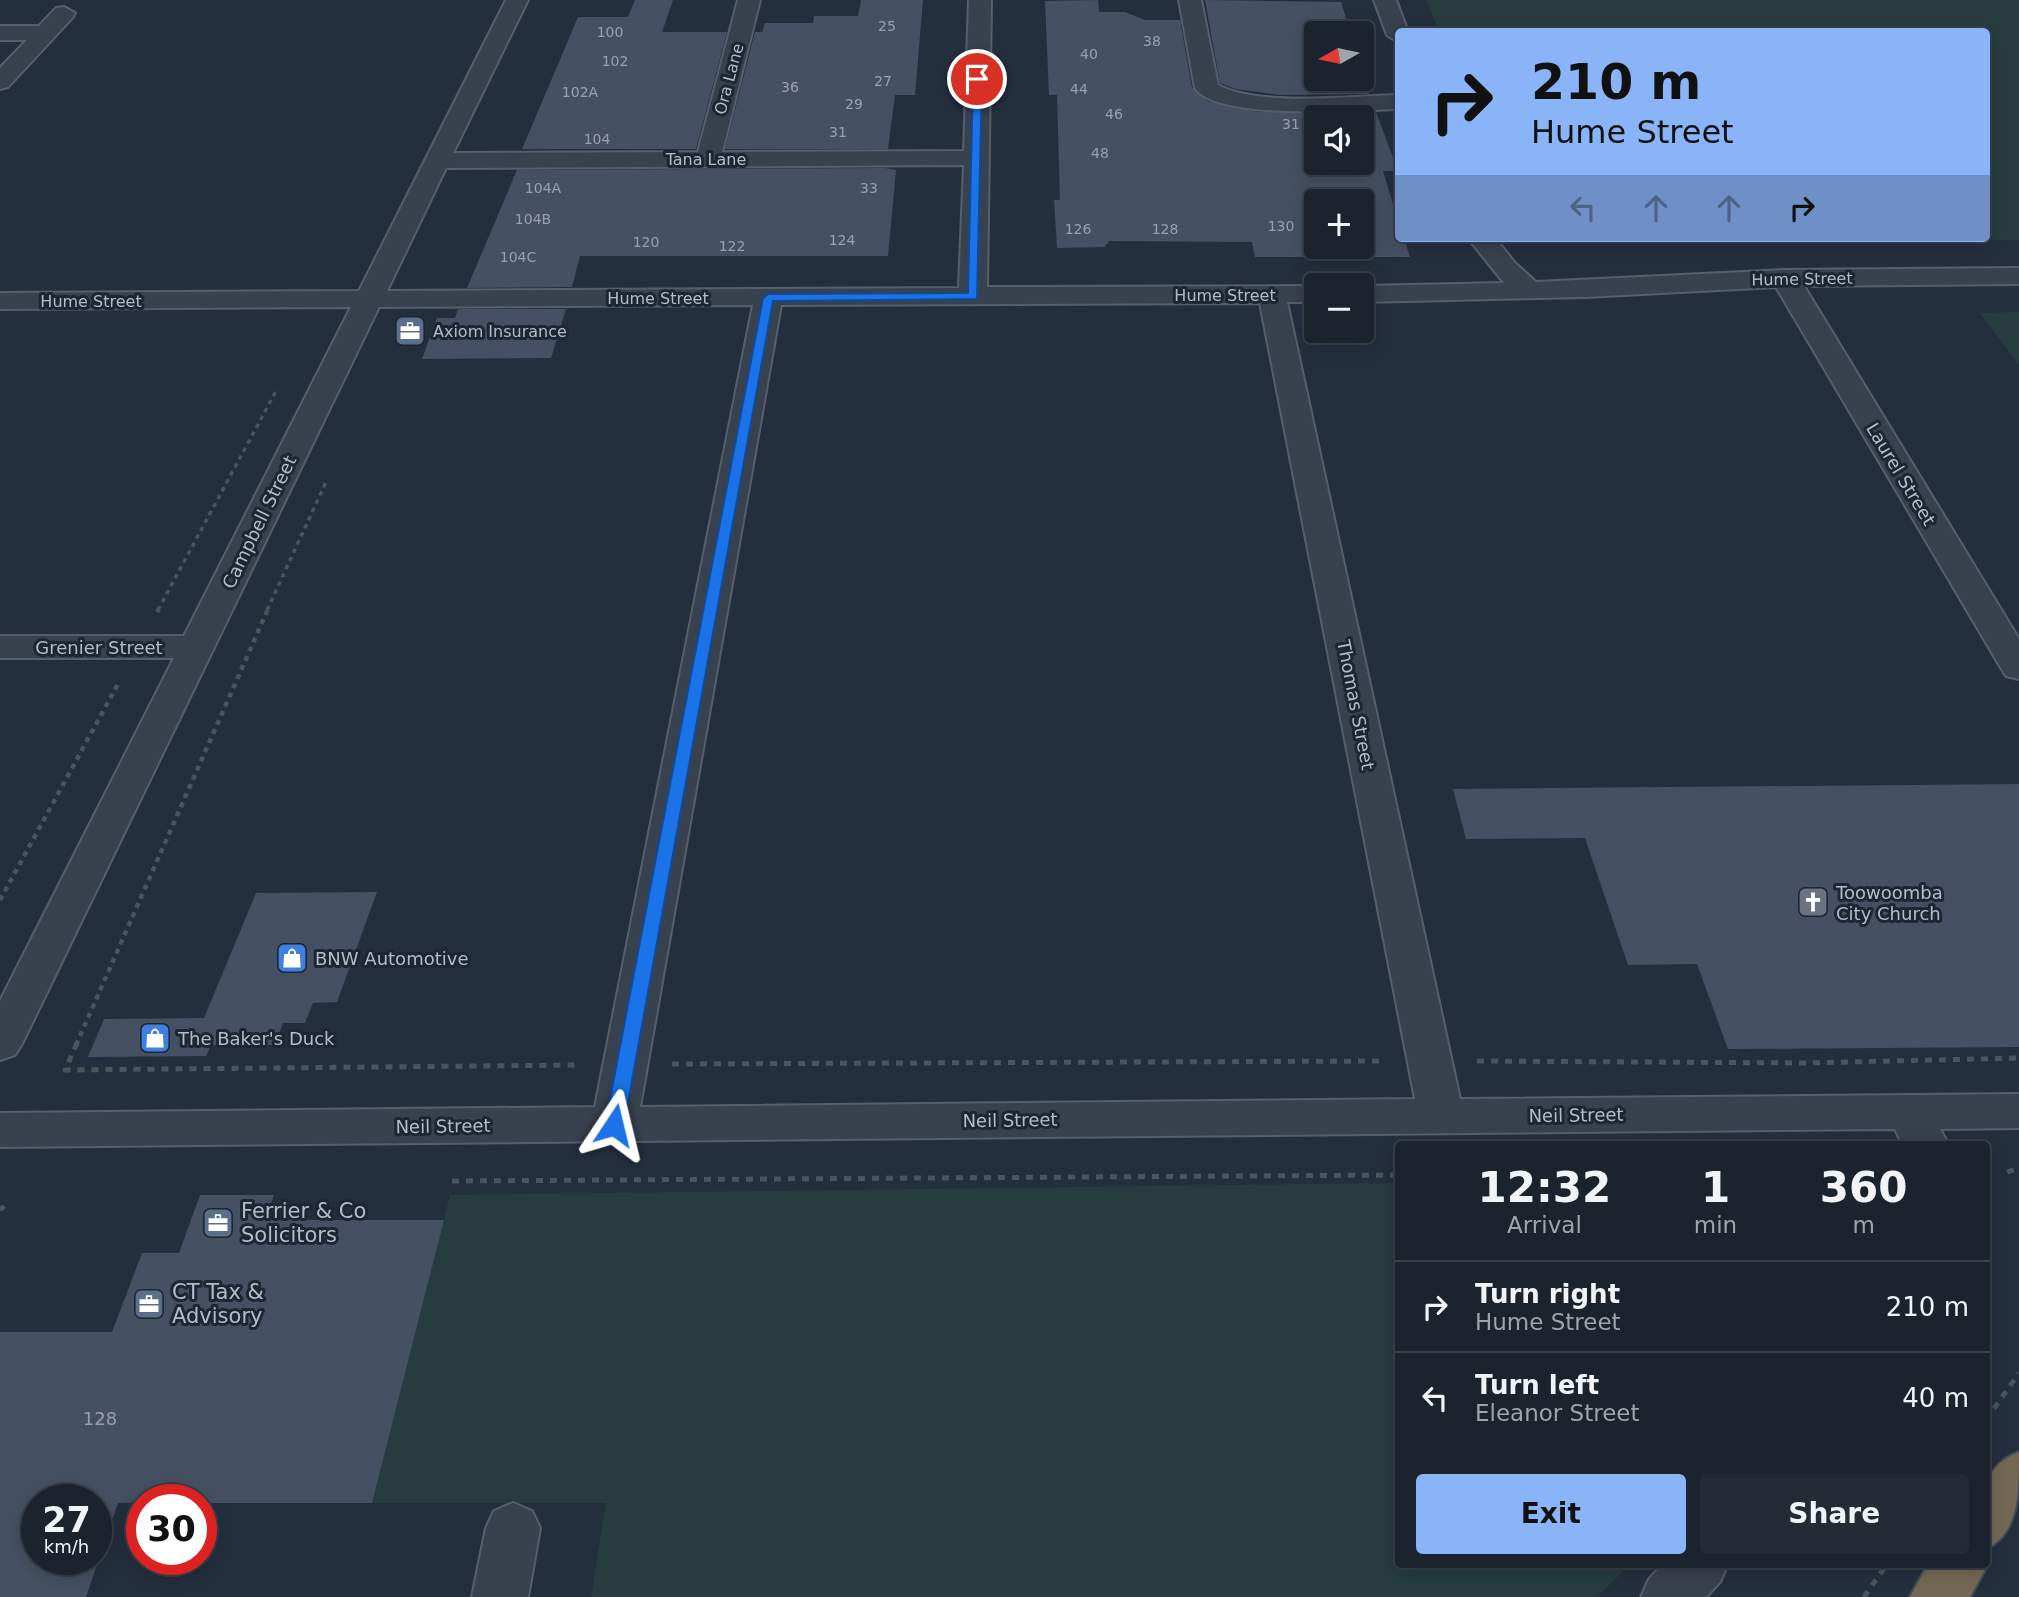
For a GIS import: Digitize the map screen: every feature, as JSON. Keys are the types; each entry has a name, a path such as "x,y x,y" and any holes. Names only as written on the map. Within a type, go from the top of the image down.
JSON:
{"highway":[{"path":"1990,1519 2019,1476"},
{"path":"1938,1597 1957,1568"}],"street":[{"name":"Campbell Street","path":"0,1044 517,0"},
{"name":"Ora Lane","path":"708,159 749,0"},
{"path":"973,297 980,0"},
{"path":"1190,0 1207,88 1220,97 1245,102 1395,102"},
{"path":"1385,0 1395,28"},
{"path":"0,82 64,13"},
{"path":"0,33 39,41"},
{"path":"0,48 39,41"},
{"name":"Tana Lane","path":"437,161 975,158"},
{"path":"1484,242 1506,270 1529,290"},
{"name":"Hume Street","path":"1374,293 1791,287 2019,276"},
{"name":"Hume Street","path":"1791,287 2019,294"},
{"name":"Laurel Street","path":"1791,287 1846,384 2019,668"},
{"name":"Hume Street","path":"0,301 1304,294"},
{"name":"Thomas Street","path":"1272,295 1441,1116"},
{"path":"614,1125 768,298"},
{"name":"Grenier Street","path":"0,648 198,647"},
{"name":"Neil Street","path":"0,1130 1441,1116 1917,1128 2019,1111"},
{"path":"500,1597 513,1528"},
{"path":"1669,1597 1697,1568"}],"path":[{"path":"332,470 251,645 65,1070 625,1064 1428,1061 1807,1063 2019,1058"},
{"path":"2007,1172 2019,1167"},
{"path":"452,1181 1395,1175"},
{"path":"1990,1414 2019,1373"},
{"path":"1864,1597 1883,1568"}],"green space":[{"path":"1426,0 2019,0 2019,240 1990,240 1990,28 1438,28"},
{"path":"1526,242 1773,242 1527,244"},
{"path":"2019,312 2019,365 1980,313"},
{"path":"1395,1183 1395,1568 1627,1568 1597,1597 591,1597 606,1503 372,1503 450,1195"}],"building":[{"path":"635,0 673,0 662,32 727,32 696,149 522,149 578,17 628,17"},
{"path":"861,0 923,0 915,95 895,95 888,149 725,149 755,32 762,32 765,23 813,23 814,16 858,16"},
{"path":"1098,0 1099,12 1125,12 1145,20 1180,20 1192,88 1208,101 1259,112 1304,112 1304,175 1374,175 1376,112 1395,163 1395,171 1383,171 1395,211 1395,242 1405,242 1410,257 1374,257 1374,189 1304,189 1304,257 1255,257 1252,242 1109,241 1105,247 1057,248 1054,200 1060,200 1057,95 1049,95 1045,1"},
{"path":"1205,0 1341,2 1347,21 1304,21 1304,91 1368,91 1369,94 1280,95 1236,89 1220,83"},
{"path":"517,170 896,170 888,256 580,256 572,287 467,288"},
{"path":"458,309 566,309 551,358 422,359 437,318 455,318"},
{"name":"Toowoomba City Church","path":"2019,784 2019,1047 1728,1049 1697,964 1628,965 1585,838 1466,839 1453,789"},
{"path":"377,892 337,1002 313,1003 305,1023 283,1023 275,1045 211,1045 206,1056 88,1057 104,1019 204,1018 256,893"},
{"path":"200,1195 274,1195 265,1220 444,1220 372,1503 217,1503 217,1484 126,1484 126,1503 118,1503 112,1521 112,1484 21,1484 21,1575 93,1575 86,1597 0,1597 0,1332 112,1332 142,1253 179,1253"}],"place":[{"name":"Axiom Insurance","path":"410,331"},
{"name":"Toowoomba City Church","path":"1813,902"},
{"name":"BNW Automotive","path":"292,958"},
{"name":"The Baker's Duck","path":"155,1038"},
{"name":"Ferrier & Co Solicitors","path":"218,1223"},
{"name":"CT Tax & Advisory","path":"149,1304"}],"route":[{"path":"614,1125 768,298 973,297 977,79"}]}
